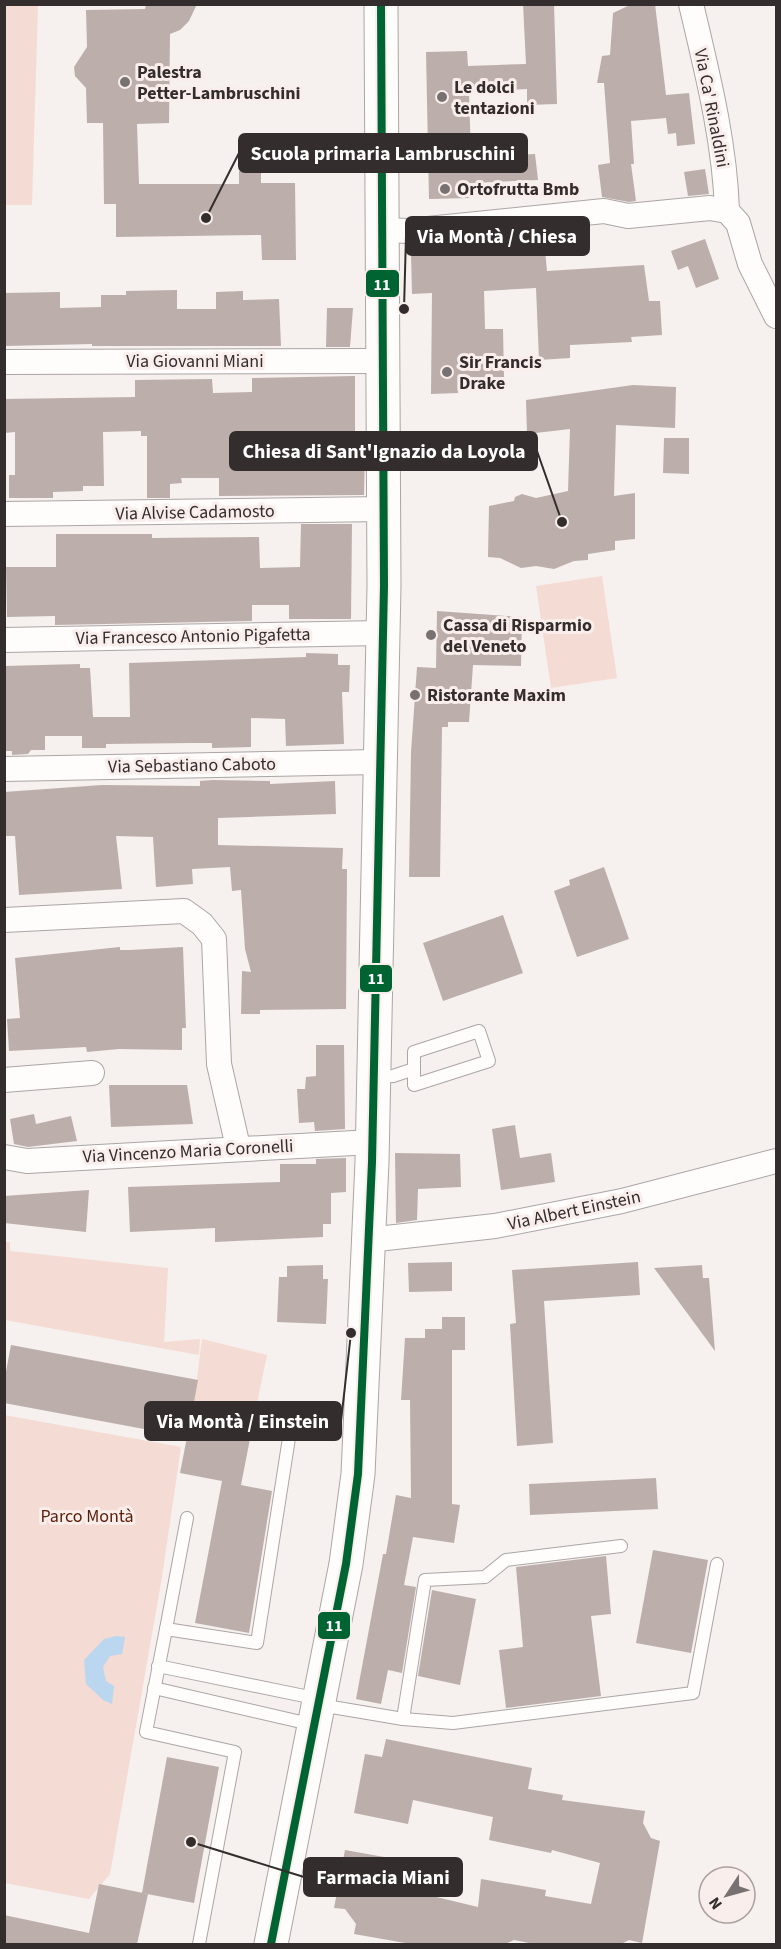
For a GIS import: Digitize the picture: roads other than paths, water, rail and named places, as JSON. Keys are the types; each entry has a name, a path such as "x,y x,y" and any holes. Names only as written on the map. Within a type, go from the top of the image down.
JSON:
{"main road":[{"path":"271,1944 346,1564 358,1474 372,1142 385,509 381,4"}],"street":[{"name":"Via Ca' Rinaldini","path":"692,4 715,112 726,184 727,211 738,223 750,264 777,316"},
{"path":"384,230 408,231 604,211 628,216 710,208 727,211"},
{"name":"Via Giovanni Miani","path":"4,362 385,361"},
{"name":"Via Alvise Cadamosto","path":"4,514 385,509"},
{"name":"Via Francesco Antonio Pigafetta","path":"4,640 382,633"},
{"name":"Via Sebastiano Caboto","path":"4,769 379,762"},
{"path":"4,920 184,911 202,924 214,939 219,1064 237,1147"},
{"path":"4,1080 92,1073"},
{"name":"Via Vincenzo Maria Coronelli","path":"4,1157 27,1161 237,1147 372,1142"},
{"name":"Via Albert Einstein","path":"368,1240 495,1226 633,1198 777,1161"}],"lane":[{"path":"479,1031 489,1061 414,1085 414,1070 414,1052 479,1031"},
{"path":"373,1078 393,1076 414,1070"},
{"path":"166,1629 257,1643 289,1438"},
{"path":"187,1518 146,1732 235,1752 199,1944"},
{"path":"403,1719 424,1580 485,1577 506,1560 621,1546"},
{"path":"154,1688 317,1710 453,1723 693,1693 717,1564"},
{"path":"158,1666 317,1710"}],"water":[{"path":"116,1636 125,1637 122,1654 110,1656 103,1667 106,1681 114,1686 112,1704 103,1700 86,1684 84,1660 104,1639"}],"place":[{"name":"Palestra Petter-Lambruschini","path":"125,82"},
{"name":"Le dolci tentazioni","path":"442,97"},
{"name":"Ortofrutta Bmb","path":"445,189"},
{"name":"Scuola primaria Lambruschini","path":"206,218"},
{"name":"Via Montà / Chiesa","path":"404,309"},
{"name":"Sir Francis Drake","path":"447,372"},
{"name":"Chiesa di Sant'Ignazio da Loyola","path":"562,522"},
{"name":"Cassa di Risparmio del Veneto","path":"431,635"},
{"name":"Ristorante Maxim","path":"415,695"},
{"name":"Via Montà / Einstein","path":"351,1333"},
{"name":"Farmacia Miani","path":"191,1842"}],"park label":[{"name":"Parco Montà","path":"87,1516"}]}
